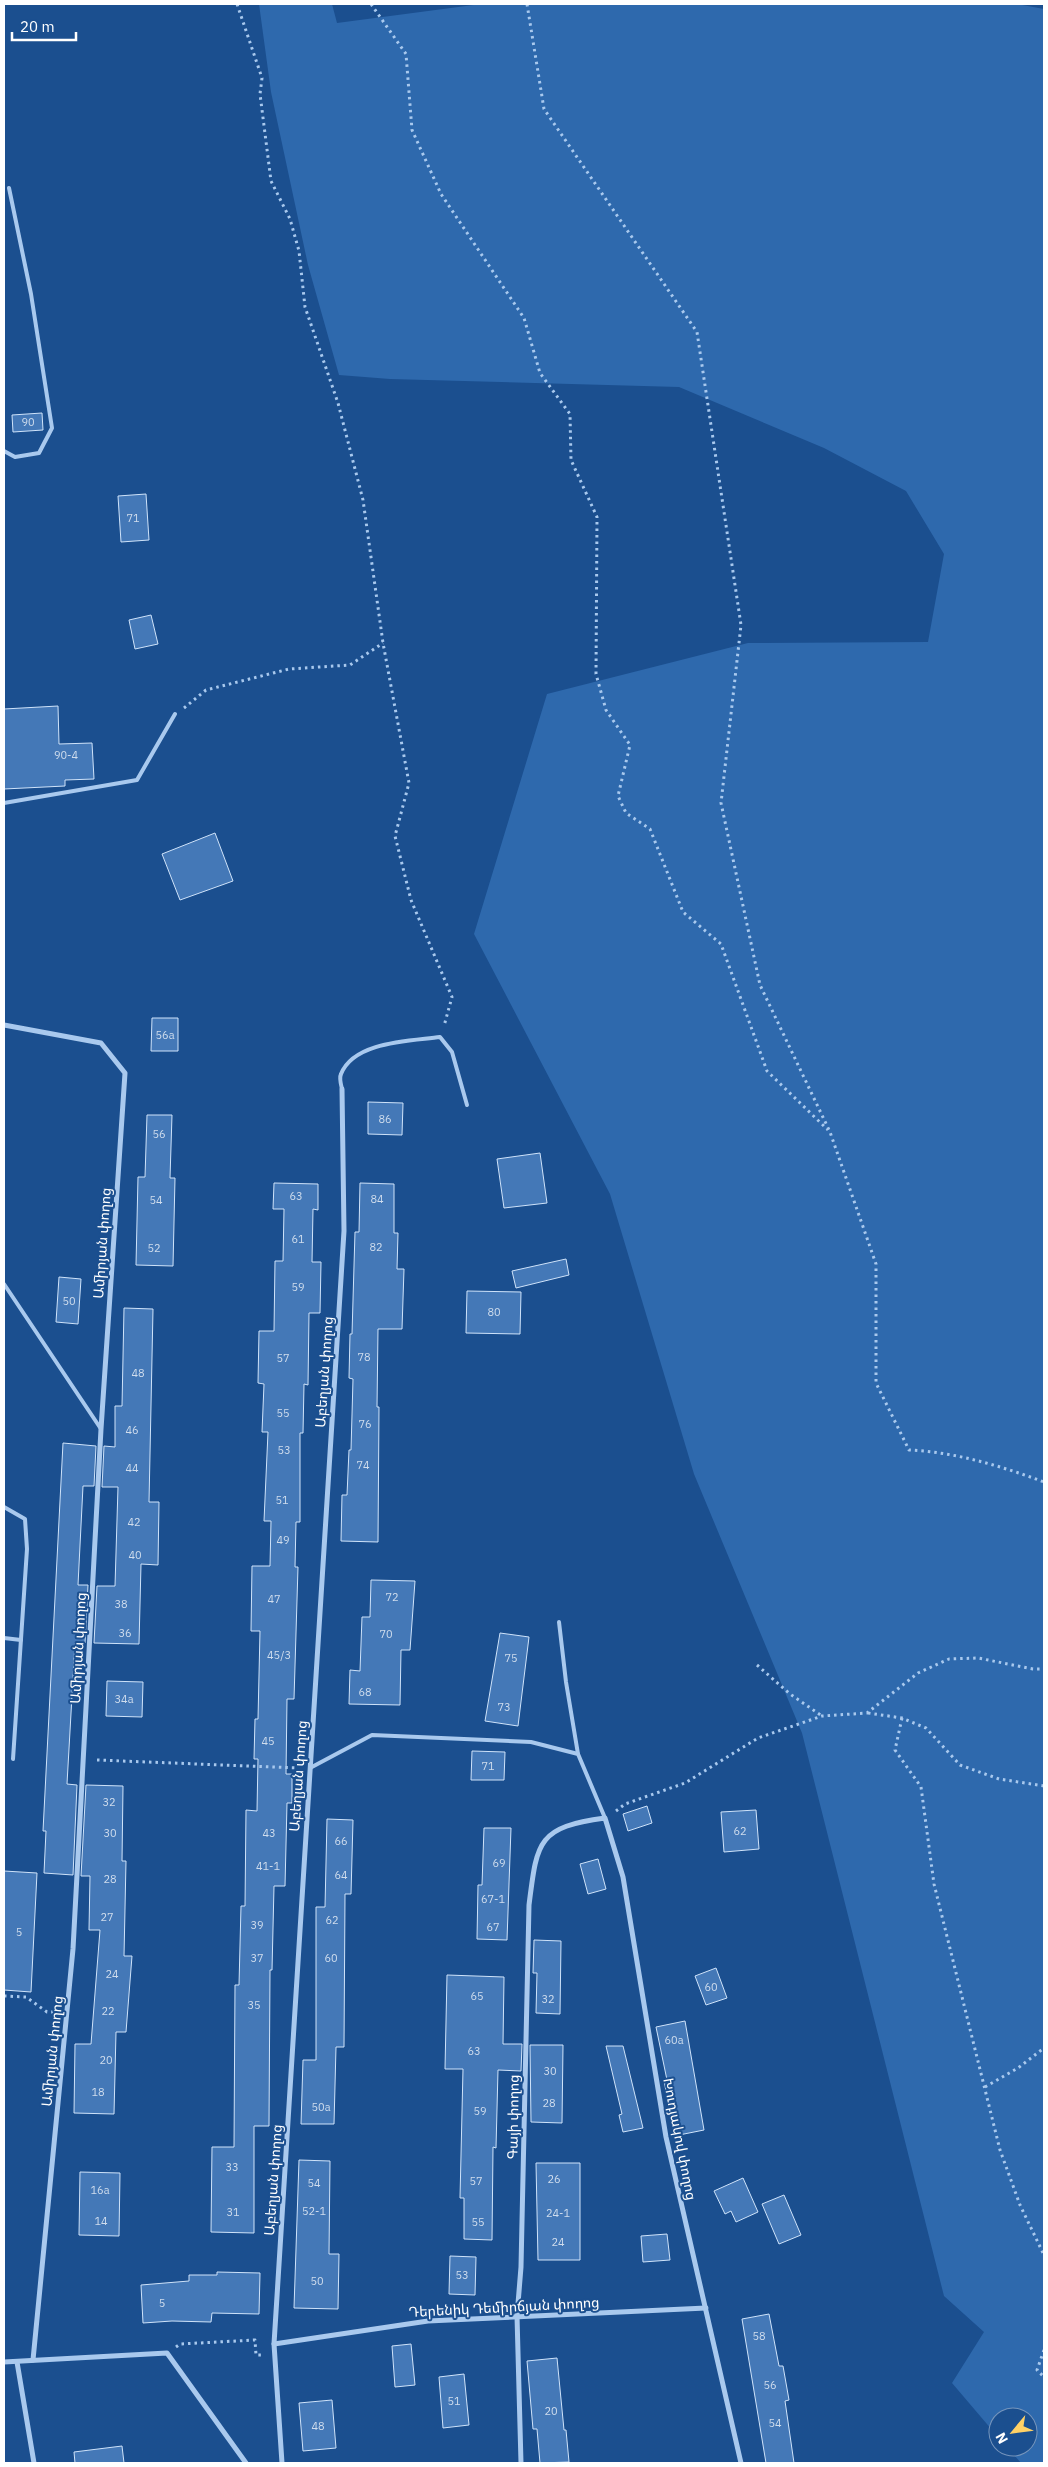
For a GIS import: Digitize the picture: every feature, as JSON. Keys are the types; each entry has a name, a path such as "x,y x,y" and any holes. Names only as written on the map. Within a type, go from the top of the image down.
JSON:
{"street":[{"name":"Ամիրյան փողոց","path":"4,1025 101,1043 125,1072 101,1429 73,1949 33,2360"},
{"name":"Աբեղյան փողոց","path":"282,2463 274,2344 344,1231 342,1089"},
{"name":"Խուդյակով փողոց","path":"605,1818 623,1877 666,2137 741,2463"},
{"name":"Գայի փողոց","path":"521,2463 517,2316 521,2267 529,1906 539,1849 558,1828 578,1822 605,1818"},
{"name":"Դերենիկ Դեմիրճյան փողոց","path":"274,2344 428,2321 706,2308"},
{"path":"4,2362 167,2354 246,2463"},
{"path":"17,2362 34,2463"}],"lane":[{"path":"4,451 15,457 39,453 52,428 31,294 9,188"},
{"path":"4,803 137,780 175,714"},
{"path":"342,1089 340,1075 351,1058 370,1048 440,1037 452,1052 467,1105"},
{"path":"4,1284 101,1429"},
{"path":"4,1507 25,1520 27,1549 13,1759"},
{"path":"559,1622 566,1682 578,1754 605,1818"},
{"path":"4,1638 21,1640"},
{"path":"310,1768 372,1735 531,1742 578,1754"}],"path":[{"path":"238,4 262,78 260,94 271,181 290,219 299,251 305,307 338,403 363,500 383,643 409,784 395,836 411,900 452,997 440,1037"},
{"path":"372,4 406,54 412,130 441,194 524,318 540,373 570,414 571,460 597,517 596,674 606,710 630,745 618,796 626,813 650,829 683,912 722,944 767,1071 830,1132"},
{"path":"527,4 544,110 697,332 741,625 721,803 760,985 830,1132 876,1264 876,1384 909,1450 936,1451 1012,1470 1044,1482"},
{"path":"175,714 206,690 289,669 350,666 383,643"},
{"path":"867,1713 918,1673 949,1659 978,1658 1033,1669 1044,1669"},
{"path":"758,1665 790,1694 822,1716"},
{"path":"605,1818 625,1804 685,1783 758,1738 822,1716 867,1713 902,1718 926,1728 960,1765 999,1779 1044,1786"},
{"path":"902,1718 895,1750 921,1787 934,1884 1000,2150 1020,2205 1044,2255"},
{"path":"83,1759 310,1768"},
{"path":"4,1996 26,1998 47,2012 56,2012"},
{"path":"985,2087 1018,2068 1044,2048"},
{"path":"167,2354 180,2344 255,2340 256,2355 261,2355"},
{"path":"1044,2350 1037,2370 1044,2377"}],"shaded area":[{"path":"259,4 332,4 337,23 481,4 1017,4 1044,9 1044,2463 1021,2463 1016,2457 1038,2457 1038,2407 988,2407 988,2425 952,2383 984,2332 944,2296 802,1733 694,1474 610,1194 474,934 547,694 748,643 928,642 944,554 906,491 824,448 679,387 390,379 339,375 308,265 271,92"}],"building":[{"path":"42,413 43,430 13,432 12,415"},
{"path":"146,494 149,540 121,542 118,496"},
{"path":"151,615 158,644 135,649 129,620"},
{"path":"58,706 59,744 92,743 94,779 65,780 65,786 4,789 4,709"},
{"path":"215,833 233,881 180,900 162,854"},
{"path":"152,1018 178,1018 178,1051 151,1051"},
{"path":"368,1102 403,1103 402,1135 368,1134"},
{"path":"147,1115 172,1115 170,1178 175,1178 173,1266 136,1265 138,1177 145,1177"},
{"path":"540,1153 547,1203 504,1208 497,1159"},
{"path":"274,1183 318,1184 318,1210 313,1209 312,1262 321,1262 320,1313 309,1313 308,1385 304,1384 303,1433 300,1433 300,1522 296,1522 295,1567 298,1567 294,1699 287,1699 286,1774 292,1774 292,1803 287,1803 285,1886 274,1886 272,1970 270,1970 269,2126 254,2126 254,2233 211,2232 212,2147 234,2147 235,1985 239,1985 241,1906 245,1906 246,1810 257,1811 258,1759 254,1759 255,1719 258,1719 260,1631 251,1631 252,1566 270,1566 271,1521 264,1521 268,1432 262,1432 264,1384 258,1383 259,1331 274,1331 275,1261 283,1261 284,1209 273,1209"},
{"path":"360,1183 394,1184 394,1233 398,1233 397,1269 404,1269 402,1329 378,1329 378,1542 341,1541 342,1495 347,1495 349,1450 351,1450 353,1379 349,1378 350,1334 352,1334 355,1232 359,1232"},
{"path":"566,1259 569,1275 516,1288 512,1271"},
{"path":"59,1277 81,1279 78,1324 56,1322"},
{"path":"467,1291 521,1292 520,1334 466,1333"},
{"path":"124,1308 153,1309 149,1502 159,1502 158,1565 141,1564 139,1644 94,1643 97,1586 115,1586 118,1487 102,1487 104,1446 115,1447 115,1406 122,1406"},
{"path":"63,1443 96,1446 94,1486 83,1486 78,1585 88,1585 85,1643 75,1643 67,1784 77,1785 73,1875 44,1873 46,1831 43,1831"},
{"path":"371,1580 415,1581 410,1650 401,1650 400,1705 349,1704 350,1670 360,1671 362,1617 370,1617"},
{"path":"500,1633 529,1637 518,1726 485,1721"},
{"path":"107,1681 143,1682 142,1717 106,1716"},
{"path":"472,1751 505,1752 504,1780 471,1780"},
{"path":"86,1785 123,1786 122,1861 126,1861 124,1956 132,1956 126,2032 116,2032 114,2114 74,2113 75,2044 91,2044 100,1930 89,1930 90,1876 81,1876"},
{"path":"647,1806 652,1823 628,1831 623,1814"},
{"path":"756,1810 759,1849 724,1852 721,1812"},
{"path":"327,1819 353,1820 351,1894 345,1894 344,2047 336,2047 334,2124 301,2124 303,2060 316,2060 316,1907 325,1907"},
{"path":"484,1828 511,1828 507,1940 477,1939 478,1885 482,1885"},
{"path":"598,1859 606,1889 588,1894 580,1864"},
{"path":"4,1871 37,1873 31,1992 4,1990"},
{"path":"534,1940 561,1941 560,2014 536,2013 537,1973 533,1973"},
{"path":"716,1968 727,1998 706,2005 695,1976"},
{"path":"447,1975 504,1977 503,2044 522,2044 521,2071 498,2070 496,2148 493,2147 492,2240 464,2239 464,2198 460,2198 463,2069 445,2069"},
{"path":"685,2021 704,2130 674,2136 664,2080 667,2080 656,2027"},
{"path":"530,2045 563,2045 562,2123 531,2122"},
{"path":"606,2046 623,2046 643,2128 623,2132 619,2115 622,2114"},
{"path":"299,2160 330,2161 329,2254 339,2254 338,2309 294,2308"},
{"path":"536,2163 580,2163 580,2260 538,2260"},
{"path":"80,2172 120,2173 119,2236 79,2235"},
{"path":"743,2178 758,2212 736,2222 731,2211 725,2214 714,2191"},
{"path":"784,2195 801,2235 779,2244 762,2204"},
{"path":"667,2234 670,2260 643,2262 641,2236"},
{"path":"450,2256 476,2257 475,2295 449,2294"},
{"path":"217,2272 260,2273 259,2314 212,2313 211,2322 172,2321 143,2323 141,2285 189,2281 189,2275 217,2275"},
{"path":"769,2314 779,2366 783,2366 789,2400 785,2401 794,2463 766,2463 742,2319"},
{"path":"411,2344 415,2385 395,2387 392,2346"},
{"path":"557,2358 569,2462 540,2463 537,2429 533,2429 527,2361"},
{"path":"464,2374 469,2425 443,2428 439,2377"},
{"path":"332,2400 336,2448 303,2451 299,2403"},
{"path":"122,2446 124,2463 75,2463 74,2452"}]}
